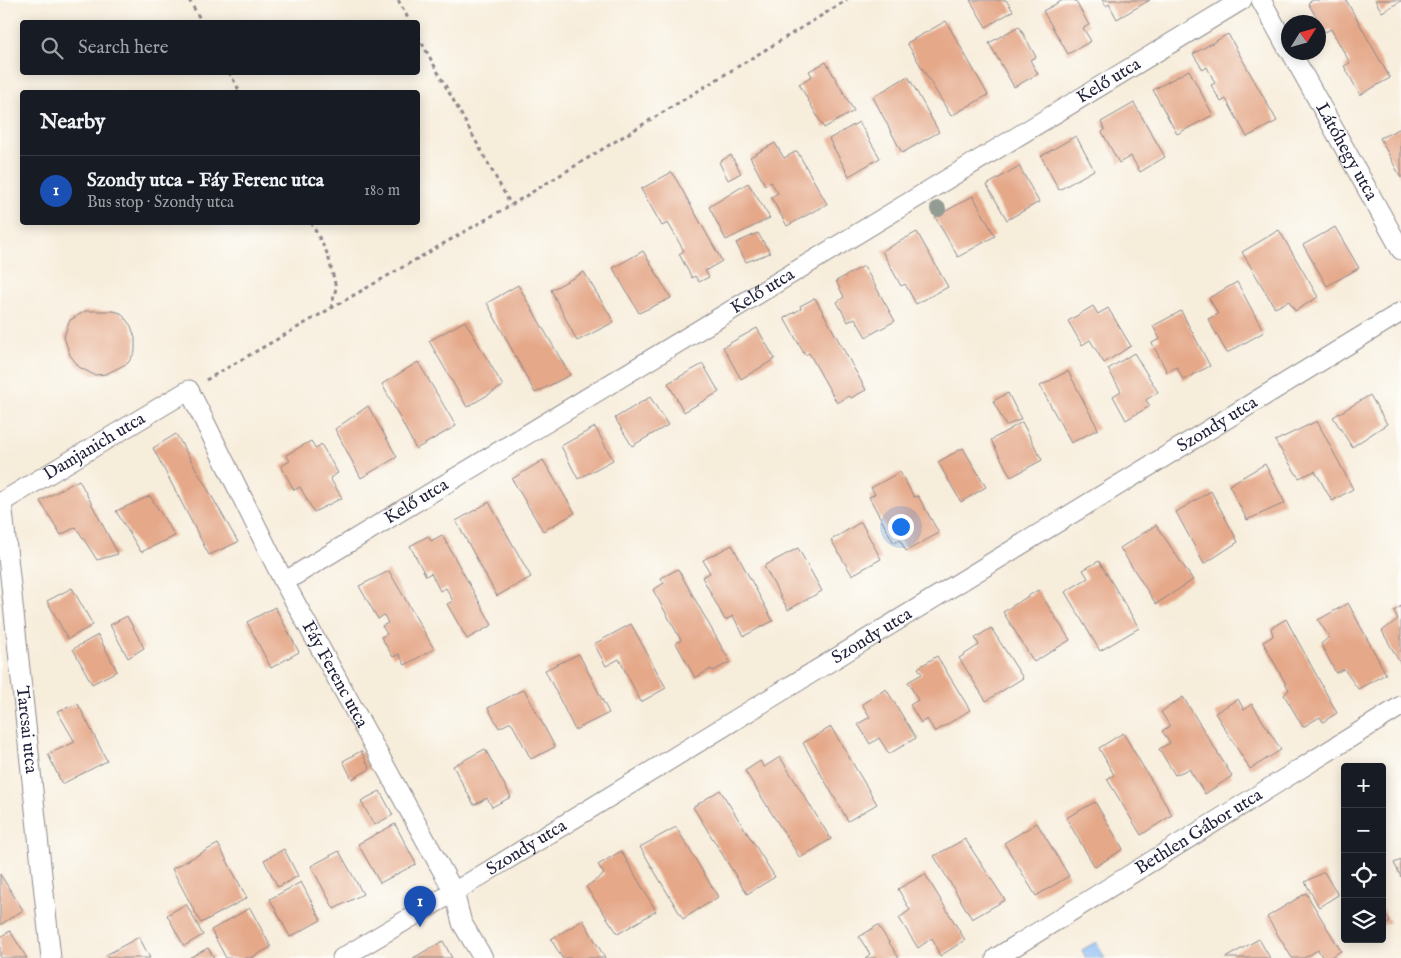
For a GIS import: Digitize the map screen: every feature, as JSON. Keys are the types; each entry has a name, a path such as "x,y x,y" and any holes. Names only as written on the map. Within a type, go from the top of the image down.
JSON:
{"street":[{"name":"Kelő utca","path":"284,582 1242,0"},
{"path":"1261,0 1281,36"},
{"name":"Látóhegy utca","path":"1294,60 1401,250"},
{"name":"Szondy utca","path":"342,958 454,892 1401,312"},
{"name":"Fáy Ferenc utca","path":"188,390 284,582 454,892 462,922 483,958"},
{"name":"Damjanich utca","path":"1,503 188,390"},
{"name":"Tarcsai utca","path":"1,503 51,958"},
{"name":"Bethlen Gábor utca","path":"996,958 1401,706"}],"path":[{"path":"189,0 201,20"},
{"path":"398,0 409,20"},
{"path":"188,390 511,205 847,0"},
{"path":"420,40 511,205"},
{"path":"231,75 239,90"},
{"path":"312,225 328,255 336,288 331,308"}],"water":[{"path":"1096,942 1105,958 1086,958 1082,950"}],"building":[{"path":"970,0 1006,0 1013,11 986,27"},
{"path":"1063,0 1075,0 1089,25 1083,28 1091,41 1068,54 1043,11"},
{"path":"1102,0 1150,0 1117,19 1109,4 1106,6"},
{"path":"1313,0 1346,0 1390,78 1360,95 1344,66 1350,63 1331,29 1326,32 1326,15 1315,15 1308,3"},
{"path":"1375,0 1401,0 1401,1 1382,12"},
{"path":"946,21 988,95 951,116 907,43"},
{"path":"1019,26 1036,57 1030,60 1038,74 1014,87 989,43"},
{"path":"1228,34 1277,121 1247,137 1226,99 1221,102 1211,85 1215,83 1207,67 1203,70 1193,54"},
{"path":"826,62 854,111 824,128 799,84 812,76 809,71"},
{"path":"1189,70 1213,115 1177,134 1153,90"},
{"path":"908,76 939,132 902,153 873,97"},
{"path":"1134,103 1165,157 1140,172 1131,156 1119,163 1102,132 1105,130 1101,122"},
{"path":"859,122 880,158 849,176 829,139"},
{"path":"1401,128 1401,178 1380,138"},
{"path":"1076,136 1094,170 1059,190 1041,156"},
{"path":"775,143 784,158 797,151 827,204 787,226 771,197 778,193 771,182 765,185 750,157"},
{"path":"731,155 741,173 728,180 719,162"},
{"path":"1019,166 1039,202 1007,220 987,185"},
{"path":"672,172 722,261 705,271 709,277 699,282 695,276 692,278 679,254 684,251 668,223 662,226 641,189"},
{"path":"748,183 770,218 726,240 709,207"},
{"path":"973,196 995,236 958,257 935,217"},
{"path":"1335,227 1359,268 1327,286 1303,245"},
{"path":"1279,230 1318,297 1295,311 1289,301 1275,308 1242,252"},
{"path":"917,232 948,287 916,304 905,284 901,286 882,251"},
{"path":"758,233 770,253 746,262 736,243"},
{"path":"643,251 671,298 639,313 613,268"},
{"path":"864,266 895,321 866,337 855,318 848,322 837,302 844,297 836,281"},
{"path":"584,272 614,322 577,341 551,290"},
{"path":"1237,282 1264,332 1227,353 1208,319 1218,314 1209,298"},
{"path":"518,285 570,375 535,393 487,303"},
{"path":"815,298 866,390 837,403 809,353 805,355 784,318 801,309 800,306"},
{"path":"1093,306 1098,314 1108,308 1131,346 1104,363 1090,340 1082,345 1068,321"},
{"path":"85,311 113,311 121,313 131,326 135,338 135,352 128,363 106,374 94,375 79,367 70,355 64,337 69,321"},
{"path":"1181,311 1210,366 1183,380 1177,367 1167,372 1152,343 1160,339 1153,326"},
{"path":"465,321 503,386 467,407 429,341"},
{"path":"757,328 775,359 741,379 723,347"},
{"path":"1134,353 1158,392 1146,400 1150,406 1126,420 1113,396 1121,391 1108,369"},
{"path":"418,362 456,426 416,449 382,384"},
{"path":"703,364 719,392 684,412 668,383"},
{"path":"1068,371 1098,429 1071,443 1040,386"},
{"path":"1008,393 1021,419 1006,426 993,401"},
{"path":"1370,395 1387,424 1352,447 1333,417"},
{"path":"650,397 668,425 632,446 615,418"},
{"path":"368,406 397,457 361,478 335,429"},
{"path":"1317,421 1353,489 1332,501 1315,471 1299,478 1275,441"},
{"path":"1022,422 1042,460 1011,477 991,440"},
{"path":"595,427 613,460 578,479 561,446"},
{"path":"176,434 238,542 209,555 153,448"},
{"path":"311,441 316,449 321,444 338,473 330,478 342,498 314,512 300,487 294,490 281,466 290,461 286,455"},
{"path":"963,448 986,487 961,502 938,462"},
{"path":"543,460 575,513 543,531 512,479"},
{"path":"1265,464 1285,503 1247,520 1229,485"},
{"path":"900,472 914,497 918,496 939,533 906,551 900,540 894,543 869,497 875,494 871,488"},
{"path":"79,480 118,554 97,560 76,527 61,535 40,501"},
{"path":"1211,491 1238,542 1204,564 1176,512"},
{"path":"150,496 175,536 141,552 116,511"},
{"path":"489,502 531,577 497,596 456,521"},
{"path":"861,522 881,559 852,575 831,540"},
{"path":"1156,525 1193,580 1156,604 1120,548"},
{"path":"442,535 492,625 467,639 447,604 453,601 446,588 440,591 431,573 426,576 410,546 428,536 431,541"},
{"path":"732,545 773,621 744,636 733,616 725,620 702,577 710,573 703,560"},
{"path":"798,548 822,591 788,610 764,566"},
{"path":"1099,561 1139,628 1100,651 1065,592 1088,578 1083,570"},
{"path":"678,569 730,662 713,671 711,669 695,678 676,643 681,640 653,590 664,583 661,578"},
{"path":"389,571 434,649 405,665 399,654 393,657 381,637 387,634 382,626 388,623 384,615 378,619 359,586"},
{"path":"72,588 93,625 68,639 47,601"},
{"path":"1038,590 1070,640 1034,662 1003,612"},
{"path":"1348,603 1386,674 1358,689 1344,669 1336,673 1321,644 1329,637 1318,620"},
{"path":"1401,606 1400,663 1382,631 1398,619 1394,611"},
{"path":"275,607 299,652 271,668 247,622"},
{"path":"127,616 144,648 128,658 110,625"},
{"path":"1286,619 1337,713 1323,722 1320,717 1303,727 1284,695 1289,690 1263,642 1273,636 1271,628"},
{"path":"631,624 666,688 641,702 619,659 606,666 594,644"},
{"path":"991,628 1023,678 986,701 959,658 979,645 975,638"},
{"path":"98,635 117,671 92,684 73,649"},
{"path":"579,654 609,713 575,730 545,670"},
{"path":"937,656 970,710 935,732 927,719 921,723 910,705 918,700 908,682 922,674 918,668"},
{"path":"524,689 555,747 531,759 511,722 499,728 488,708"},
{"path":"886,689 916,738 889,754 879,738 870,744 858,724 870,717 862,704"},
{"path":"1183,697 1232,776 1205,794 1189,769 1175,775 1159,749 1170,743 1162,731 1170,726 1161,712"},
{"path":"1238,699 1244,710 1252,704 1281,750 1250,769 1215,713"},
{"path":"78,704 107,761 62,784 48,754 75,742 57,711"},
{"path":"831,727 877,804 848,821 803,743"},
{"path":"1123,733 1172,815 1141,835 1107,779 1114,775 1099,748"},
{"path":"485,749 511,797 492,807 487,798 474,805 453,766"},
{"path":"361,751 370,769 352,779 343,761"},
{"path":"780,757 831,839 800,858 745,771 760,761 764,767"},
{"path":"720,790 775,877 747,894 693,807"},
{"path":"380,791 393,815 374,825 361,801"},
{"path":"1095,802 1123,849 1095,867 1066,818"},
{"path":"1037,823 1069,876 1036,896 1004,843"},
{"path":"395,824 416,864 380,883 358,844"},
{"path":"676,827 718,897 683,919 640,847"},
{"path":"965,839 1005,900 972,919 934,856"},
{"path":"218,844 247,898 201,923 172,869"},
{"path":"284,849 298,876 278,887 264,860"},
{"path":"339,851 363,894 334,909 311,866"},
{"path":"621,851 656,911 618,934 586,887 604,874 598,865"},
{"path":"1401,860 1401,877 1394,863"},
{"path":"1324,872 1338,895 1319,907 1305,882"},
{"path":"0,874 23,910 0,925"},
{"path":"925,874 965,940 940,956 932,938 918,948 899,918 910,910 898,889"},
{"path":"301,882 321,920 290,937 270,899"},
{"path":"1306,893 1341,951 1329,958 1323,958 1318,950 1304,958 1292,958 1267,917"},
{"path":"186,904 203,935 184,946 167,915"},
{"path":"250,908 271,947 251,958 226,958 211,930"},
{"path":"1386,914 1390,922 1386,924"},
{"path":"583,920 605,958 562,958 551,939"},
{"path":"878,925 899,958 865,958 870,954 859,937"},
{"path":"10,931 27,958 0,958 0,937"},
{"path":"139,937 150,958 108,958 106,955"},
{"path":"1259,939 1270,958 1225,958"},
{"path":"443,941 452,958 413,958"},
{"path":"208,948 214,958 189,958"}],"place":[{"name":"Szondy utca - Fáy Ferenc utca","path":"420,927"}]}
